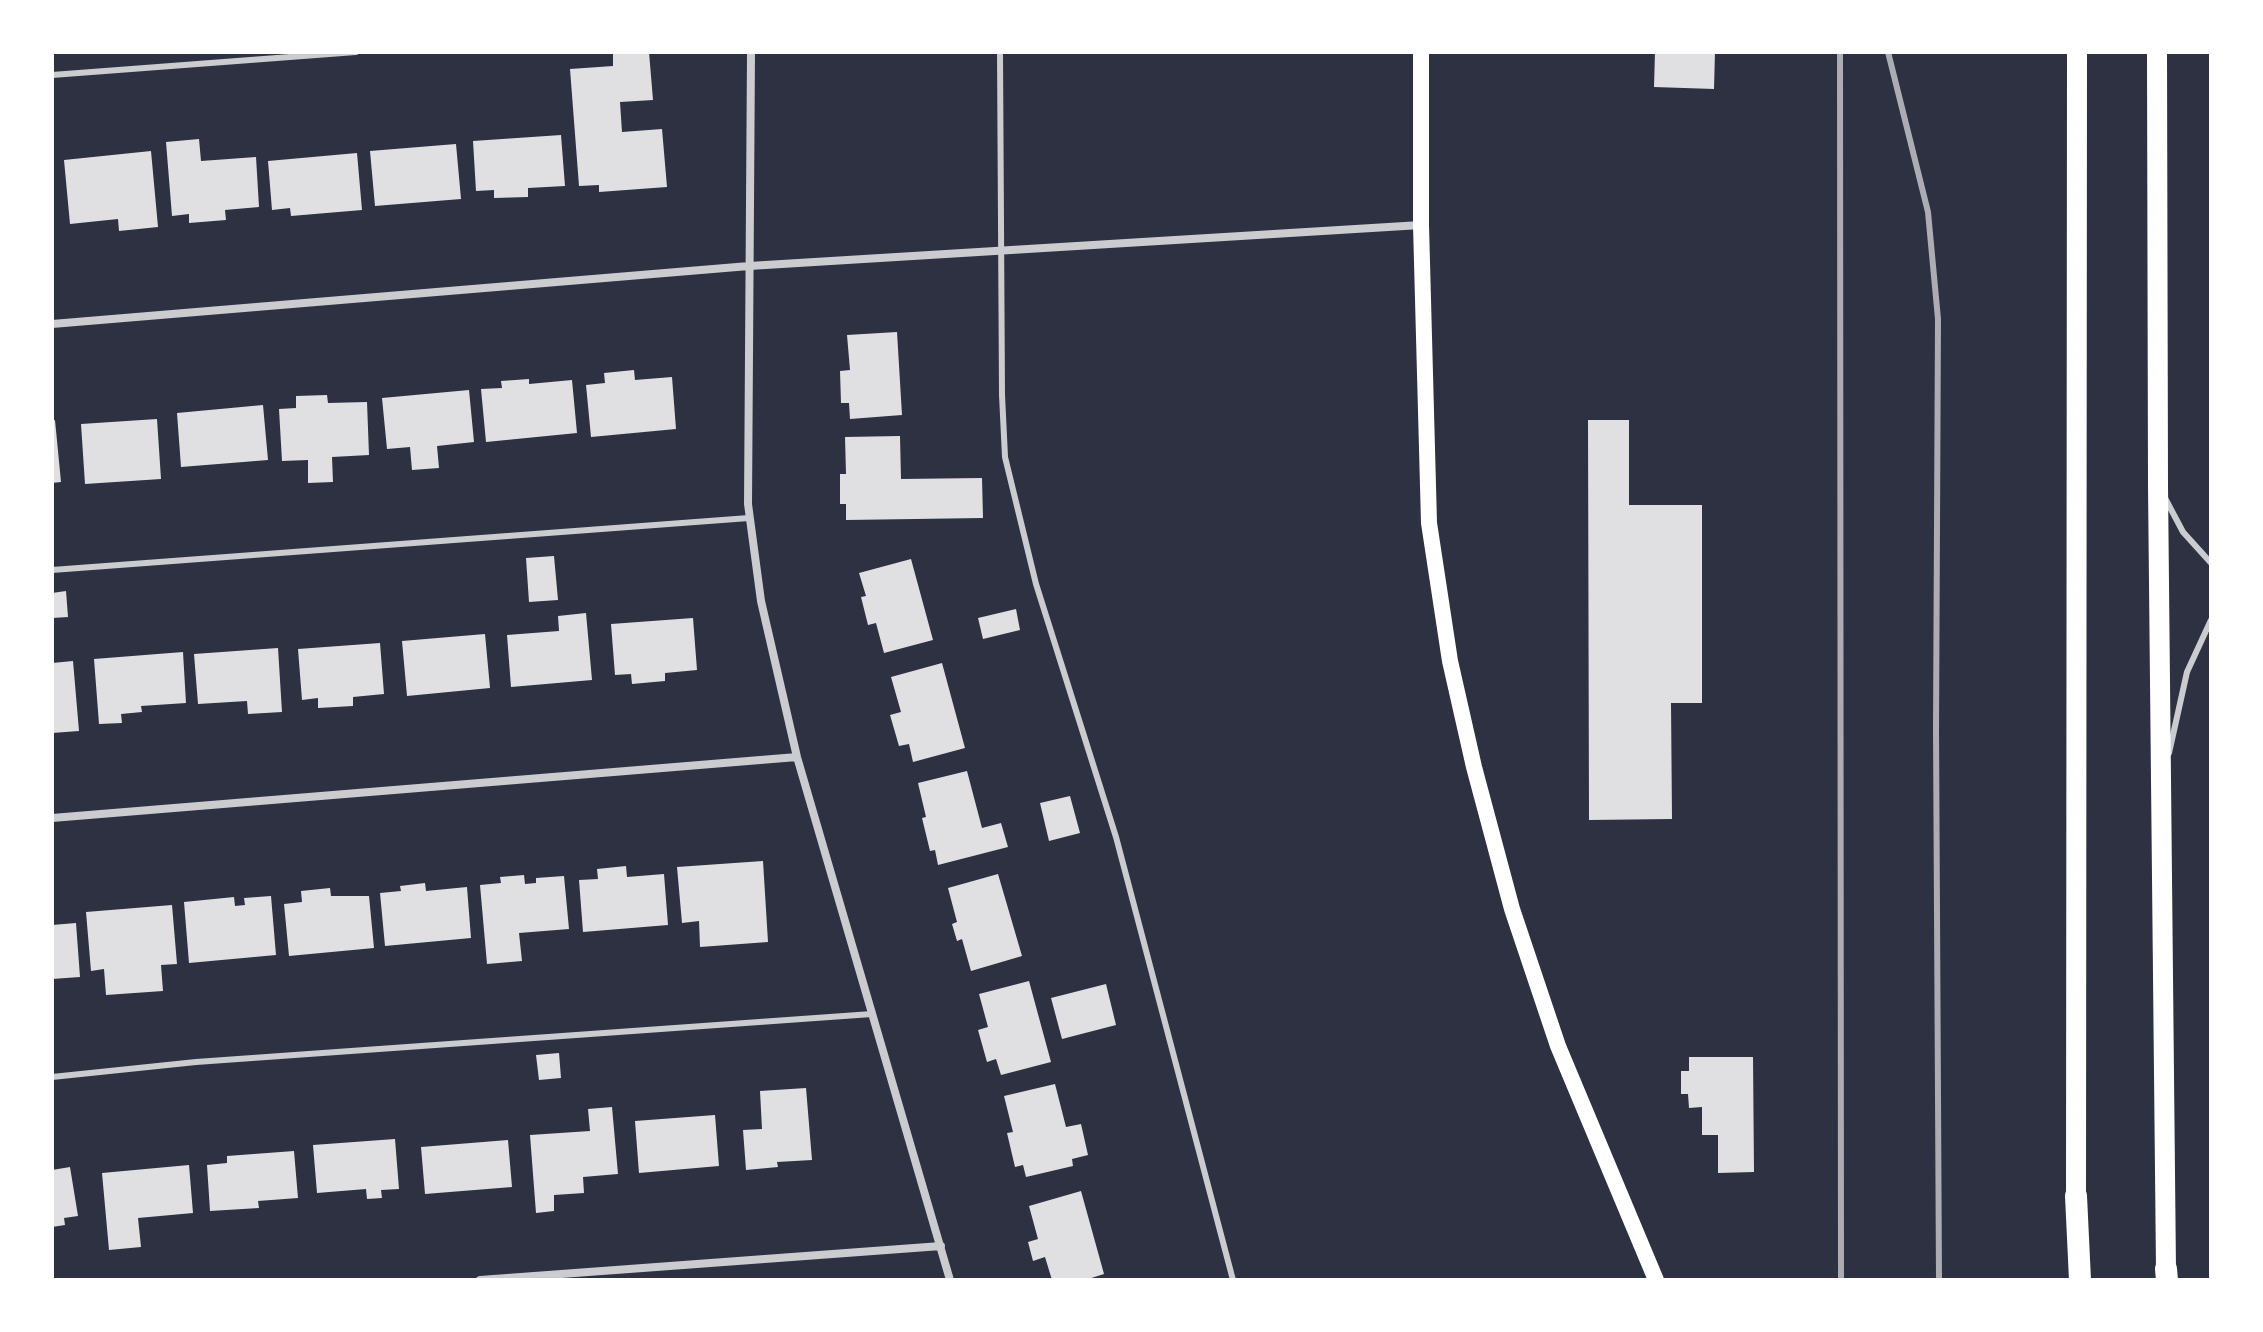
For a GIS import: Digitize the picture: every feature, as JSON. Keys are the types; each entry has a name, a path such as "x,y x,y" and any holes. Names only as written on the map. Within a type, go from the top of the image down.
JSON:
{"highway":[{"path":"2076,1196 2077,1280"}],"main road":[{"path":"1421,52 1421,225 1429,523 1450,661 1474,767 1512,909 1558,1046 1656,1280"},
{"path":"2076,1196 2077,52"},
{"path":"2157,52 2158,486 2167,1276"}],"street":[{"path":"751,52 749,518 761,601 797,757 950,1280"},
{"path":"52,324 749,266 1421,225"},
{"path":"52,818 797,757"},
{"path":"480,1280 941,1246"}],"lane":[{"path":"52,75 356,52"},
{"path":"1000,52 1005,457 1036,584 1116,837 1233,1280"},
{"path":"2158,486 2183,532 2211,563"},
{"path":"52,570 749,518"},
{"path":"2162,788 2187,672 2211,620"},
{"path":"52,1077 196,1062 872,1014"}],"building":[{"path":"613,52 649,52 653,100 620,102 622,132 662,129 667,187 599,192 599,185 579,186 570,69 613,66"},
{"path":"1655,52 1715,52 1714,89 1654,87"},
{"path":"561,135 565,186 528,188 528,197 494,198 494,190 476,191 473,141"},
{"path":"199,139 201,161 256,157 259,207 225,210 226,220 189,223 189,214 172,216 166,142"},
{"path":"456,144 461,199 375,206 370,151"},
{"path":"151,151 158,227 119,231 118,219 70,224 64,160"},
{"path":"357,153 362,210 291,216 290,208 272,210 268,161"},
{"path":"897,332 902,415 850,419 849,403 841,403 840,371 850,370 847,335"},
{"path":"634,370 635,380 672,377 676,429 591,437 586,385 605,383 604,373"},
{"path":"529,379 529,384 572,380 577,433 486,442 481,389 502,388 501,381"},
{"path":"469,390 474,442 437,446 439,468 412,470 410,447 387,449 382,398"},
{"path":"327,395 328,403 367,402 369,455 332,457 333,482 308,483 308,460 282,461 279,409 296,408 296,396"},
{"path":"263,405 268,460 181,467 177,413"},
{"path":"157,419 161,479 85,484 81,424"},
{"path":"55,420 61,482 52,483 52,421"},
{"path":"1588,420 1629,420 1629,505 1702,505 1702,703 1671,703 1672,819 1589,820"},
{"path":"900,436 901,479 982,478 983,518 846,520 846,504 840,504 840,474 846,474 845,437"},
{"path":"554,556 558,600 529,602 526,558"},
{"path":"911,559 933,640 884,653 876,623 868,625 861,597 866,596 859,573"},
{"path":"66,591 68,617 52,618 52,593"},
{"path":"1016,609 1020,630 983,639 978,618"},
{"path":"586,613 592,680 511,687 507,635 559,631 558,616"},
{"path":"693,618 697,670 665,673 665,681 632,684 631,674 615,675 611,624"},
{"path":"485,634 490,688 407,696 402,641"},
{"path":"380,643 384,694 353,697 353,706 318,708 318,698 302,700 298,649"},
{"path":"278,648 282,712 248,714 247,701 198,704 194,654"},
{"path":"183,652 186,703 141,706 142,712 121,714 122,723 99,724 94,659"},
{"path":"73,661 79,731 52,733 52,663"},
{"path":"942,663 965,748 913,762 909,744 899,746 890,715 901,712 891,677"},
{"path":"967,771 982,828 1001,823 1008,847 938,865 935,850 930,851 918,783"},
{"path":"1070,796 1080,833 1049,841 1040,803"},
{"path":"763,861 768,942 700,947 699,921 682,923 677,867"},
{"path":"626,866 627,877 664,874 668,925 583,932 579,880 598,879 597,869"},
{"path":"998,874 1022,956 971,971 962,939 957,941 952,924 957,922 948,888"},
{"path":"524,875 525,884 536,883 536,878 564,876 569,929 519,933 522,961 487,964 480,885 501,883 500,877"},
{"path":"425,883 426,891 467,887 471,938 385,946 380,893 401,891 400,886"},
{"path":"330,888 331,896 369,896 374,948 289,956 284,904 302,902 301,891"},
{"path":"271,896 276,955 189,963 184,902 234,897 235,906 245,905 244,898"},
{"path":"172,905 177,964 161,965 163,991 106,995 104,969 91,971 86,912"},
{"path":"76,923 80,977 52,979 52,925"},
{"path":"1029,981 1051,1062 1001,1075 996,1059 987,1062 978,1030 988,1027 979,994"},
{"path":"1106,984 1116,1025 1062,1039 1051,998"},
{"path":"559,1053 561,1078 539,1080 536,1055"},
{"path":"1689,1057 1753,1057 1754,1172 1718,1173 1718,1135 1702,1135 1702,1107 1689,1108 1688,1094 1681,1094 1681,1071 1689,1071"},
{"path":"1055,1084 1066,1127 1081,1124 1088,1155 1072,1159 1073,1166 1026,1177 1023,1165 1015,1167 1007,1133 1013,1132 1004,1096"},
{"path":"806,1088 812,1160 777,1162 778,1167 746,1170 743,1130 762,1129 760,1091"},
{"path":"612,1107 618,1174 583,1177 584,1193 554,1195 554,1211 536,1213 530,1135 590,1131 588,1109"},
{"path":"715,1115 719,1166 639,1173 635,1121"},
{"path":"395,1139 399,1189 381,1190 382,1198 367,1199 366,1189 317,1193 313,1145"},
{"path":"508,1140 512,1187 425,1194 421,1147"},
{"path":"294,1151 298,1198 258,1201 259,1208 210,1211 207,1165 227,1163 227,1156"},
{"path":"189,1165 193,1213 138,1218 141,1247 109,1250 102,1173"},
{"path":"70,1167 78,1216 64,1218 65,1225 52,1227 52,1170"},
{"path":"1081,1191 1104,1274 1085,1280 1052,1280 1045,1257 1033,1261 1028,1242 1038,1239 1029,1206"}],"railway":[{"path":"1840,52 1841,1280"},
{"path":"1888,52 1928,212 1938,319 1936,729 1939,1280"}]}
